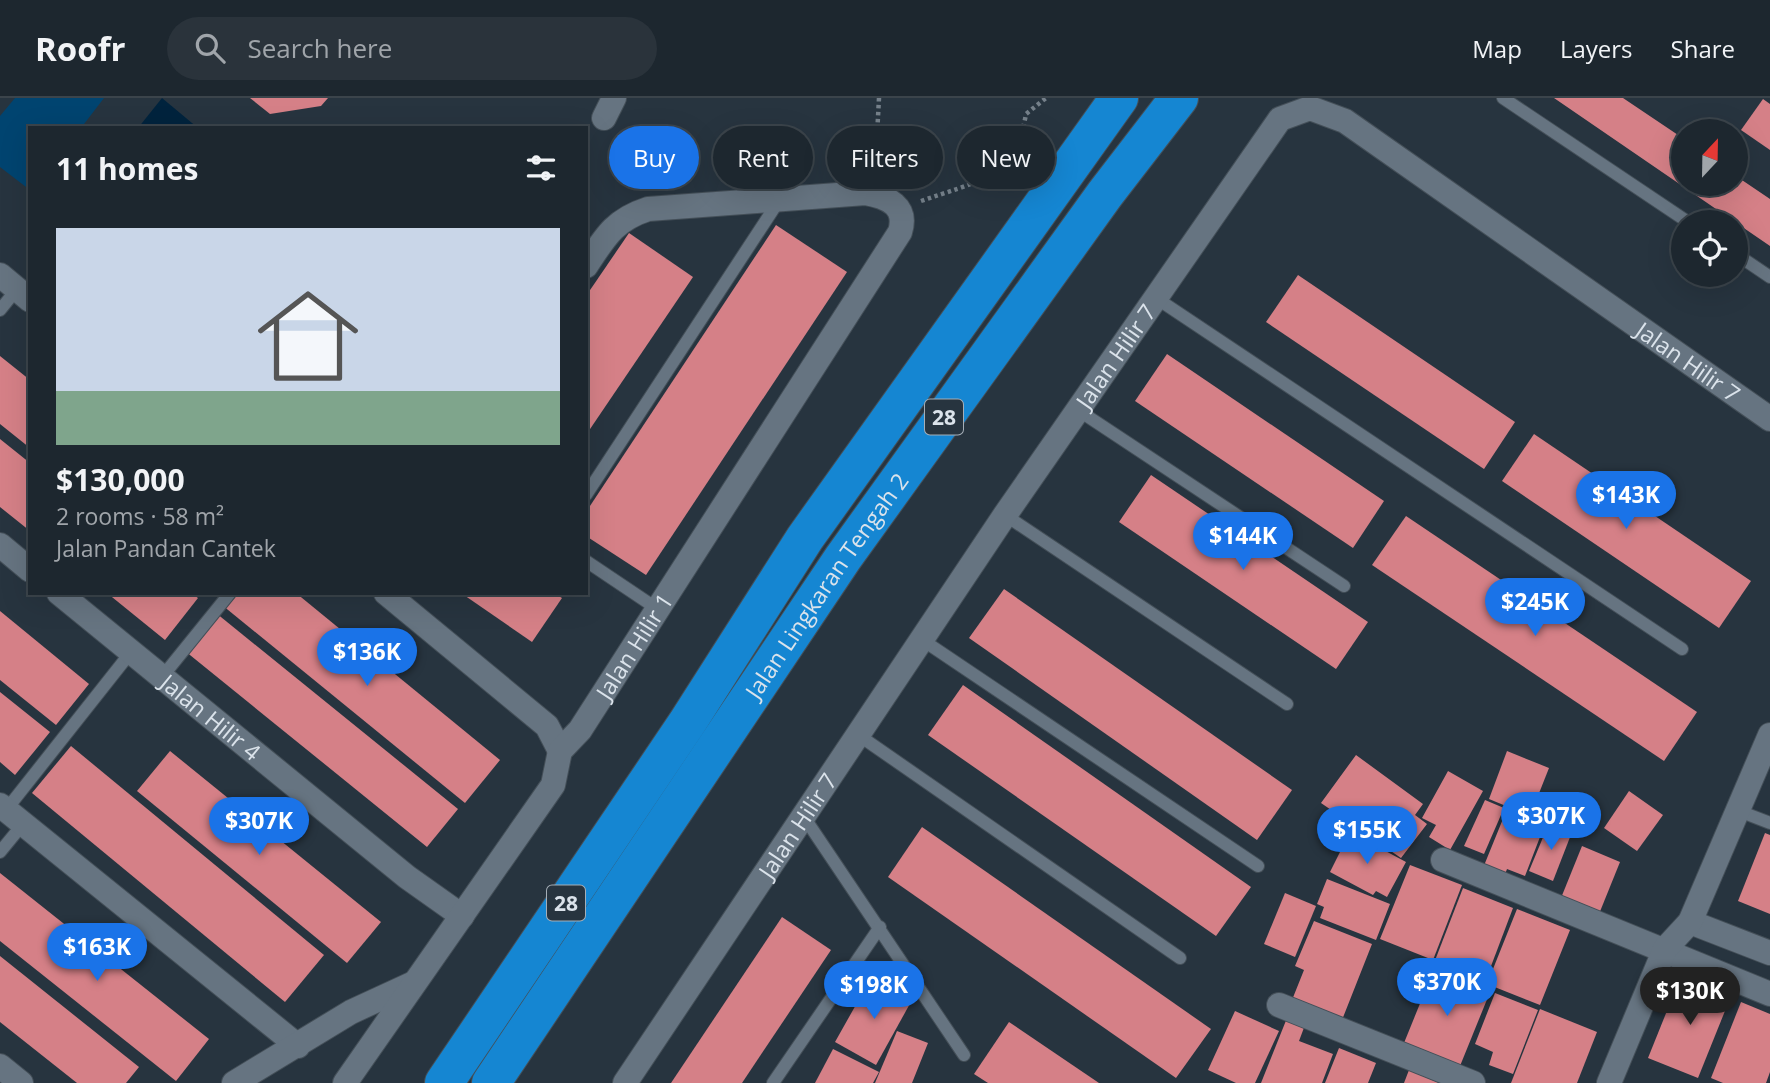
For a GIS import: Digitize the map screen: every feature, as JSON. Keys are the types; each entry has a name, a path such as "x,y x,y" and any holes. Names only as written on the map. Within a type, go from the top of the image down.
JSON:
{"highway":[{"name":"Jalan Lingkaran Tengah 2","path":"491,1083 843,558 1105,194 1179,98"},
{"name":"Jalan Lingkaran Tengah 2","path":"444,1083 687,723 805,538 1116,99"}],"street":[{"name":"Jalan Hilir 7","path":"625,1083 802,814 1005,514 1280,119 1310,108 1345,121 1770,419"},
{"path":"588,263 605,238 626,216 648,209 865,192 892,202"},
{"name":"Jalan Hilir 1","path":"560,751 580,730 659,610 900,232 904,219 892,202"},
{"path":"0,545 28,567"},
{"name":"Jalan Hilir 4","path":"61,595 407,877 462,916"},
{"path":"354,1080 417,981 553,785 560,751 547,726 388,595"},
{"path":"1609,1083 1665,949 1690,922 1770,735"},
{"path":"10,813 298,1046"},
{"path":"1443,860 1770,994"},
{"path":"1690,922 1770,954"},
{"path":"234,1083 351,1012 417,981"},
{"path":"1279,1005 1474,1083"},
{"path":"0,1066 21,1083"}],"lane":[{"path":"1503,98 1671,211"},
{"path":"588,492 781,198"},
{"path":"1748,262 1770,277"},
{"path":"0,310 16,288"},
{"path":"1156,299 1682,649"},
{"path":"1078,410 1343,586"},
{"path":"1005,514 1287,704"},
{"path":"588,562 659,610"},
{"path":"162,677 228,595"},
{"path":"921,639 1258,866"},
{"path":"0,852 10,813 131,652"},
{"path":"857,734 1180,958"},
{"path":"1739,811 1770,823"},
{"path":"802,814 964,1055"},
{"path":"773,1083 880,927"}],"path":[{"path":"879,99 876,155 892,202 981,180 1002,167 1022,136 1026,114 1046,98"}],"shaded area":[{"path":"15,98 104,98 83,126 28,126 28,188 0,167 0,116"},
{"path":"162,98 196,126 140,126"}],"building":[{"path":"250,98 328,98 321,106 270,114"},
{"path":"1554,98 1623,98 1671,130 1671,178"},
{"path":"1763,99 1770,104 1770,150 1748,135 1748,120"},
{"path":"1748,184 1770,199 1770,246 1748,231 1748,210 1717,210 1697,196 1748,196"},
{"path":"776,225 847,272 646,575 588,537 588,509"},
{"path":"629,233 693,277 588,432 588,293"},
{"path":"1298,275 1515,422 1484,469 1266,322"},
{"path":"1167,354 1384,501 1353,548 1135,401"},
{"path":"0,356 28,378 28,446 0,424"},
{"path":"1534,434 1751,581 1719,628 1502,481"},
{"path":"0,439 28,461 28,529 0,507"},
{"path":"1151,475 1368,622 1336,669 1119,522"},
{"path":"1406,516 1697,712 1664,761 1372,565"},
{"path":"1004,589 1292,790 1257,840 969,638"},
{"path":"109,595 194,595 198,598 165,640"},
{"path":"230,595 298,595 500,760 465,803 222,605"},
{"path":"464,595 557,595 562,598 532,642"},
{"path":"0,611 89,684 56,725 0,680"},
{"path":"216,613 458,809 427,847 185,651"},
{"path":"963,685 1251,887 1216,936 928,735"},
{"path":"0,692 50,732 15,775 0,762"},
{"path":"71,746 324,955 285,1002 32,793"},
{"path":"170,751 381,922 347,963 137,791"},
{"path":"1507,751 1549,768 1530,816 1489,799"},
{"path":"1356,755 1423,804 1415,815 1427,824 1401,858 1321,803"},
{"path":"1448,771 1483,791 1450,850 1429,837 1436,825 1422,818"},
{"path":"1629,791 1663,815 1637,851 1604,828"},
{"path":"1485,800 1504,808 1484,854 1464,846"},
{"path":"1507,809 1545,824 1525,876 1507,869 1504,877 1483,868"},
{"path":"1549,823 1572,832 1553,881 1529,871"},
{"path":"922,827 1211,1029 1176,1078 888,877"},
{"path":"1350,832 1406,862 1387,897 1376,891 1373,895 1330,872"},
{"path":"1765,833 1770,835 1770,914 1738,901"},
{"path":"1582,846 1620,862 1599,914 1561,898"},
{"path":"1410,865 1462,885 1433,960 1380,939"},
{"path":"0,873 209,1039 176,1081 0,941"},
{"path":"1327,879 1390,904 1376,940 1320,918 1324,907 1317,904"},
{"path":"1463,888 1513,908 1485,982 1434,963"},
{"path":"1285,893 1316,906 1295,957 1264,944"},
{"path":"1517,909 1570,930 1540,1005 1487,984"},
{"path":"782,917 831,950 742,1083 671,1083"},
{"path":"1314,921 1372,944 1342,1020 1292,1000 1304,970 1295,966"},
{"path":"0,956 139,1067 126,1083 77,1083 0,1022"},
{"path":"1434,969 1490,992 1460,1066 1404,1043"},
{"path":"1681,976 1731,996 1698,1078 1648,1058"},
{"path":"871,978 912,1000 876,1065 835,1042"},
{"path":"1495,993 1538,1010 1513,1074 1489,1065 1493,1052 1475,1044"},
{"path":"1741,1002 1770,1014 1770,1072 1766,1083 1723,1083 1711,1078"},
{"path":"1540,1009 1597,1032 1577,1083 1511,1083"},
{"path":"1235,1011 1279,1031 1255,1083 1236,1083 1208,1070"},
{"path":"1287,1018 1305,1025 1299,1041 1333,1054 1322,1083 1261,1083"},
{"path":"1009,1022 1099,1083 988,1083 974,1074"},
{"path":"897,1031 928,1043 912,1083 875,1083"},
{"path":"1339,1048 1376,1063 1368,1083 1325,1083"},
{"path":"833,1049 879,1072 873,1083 815,1083"},
{"path":"1409,1070 1439,1083 1404,1083"}]}
